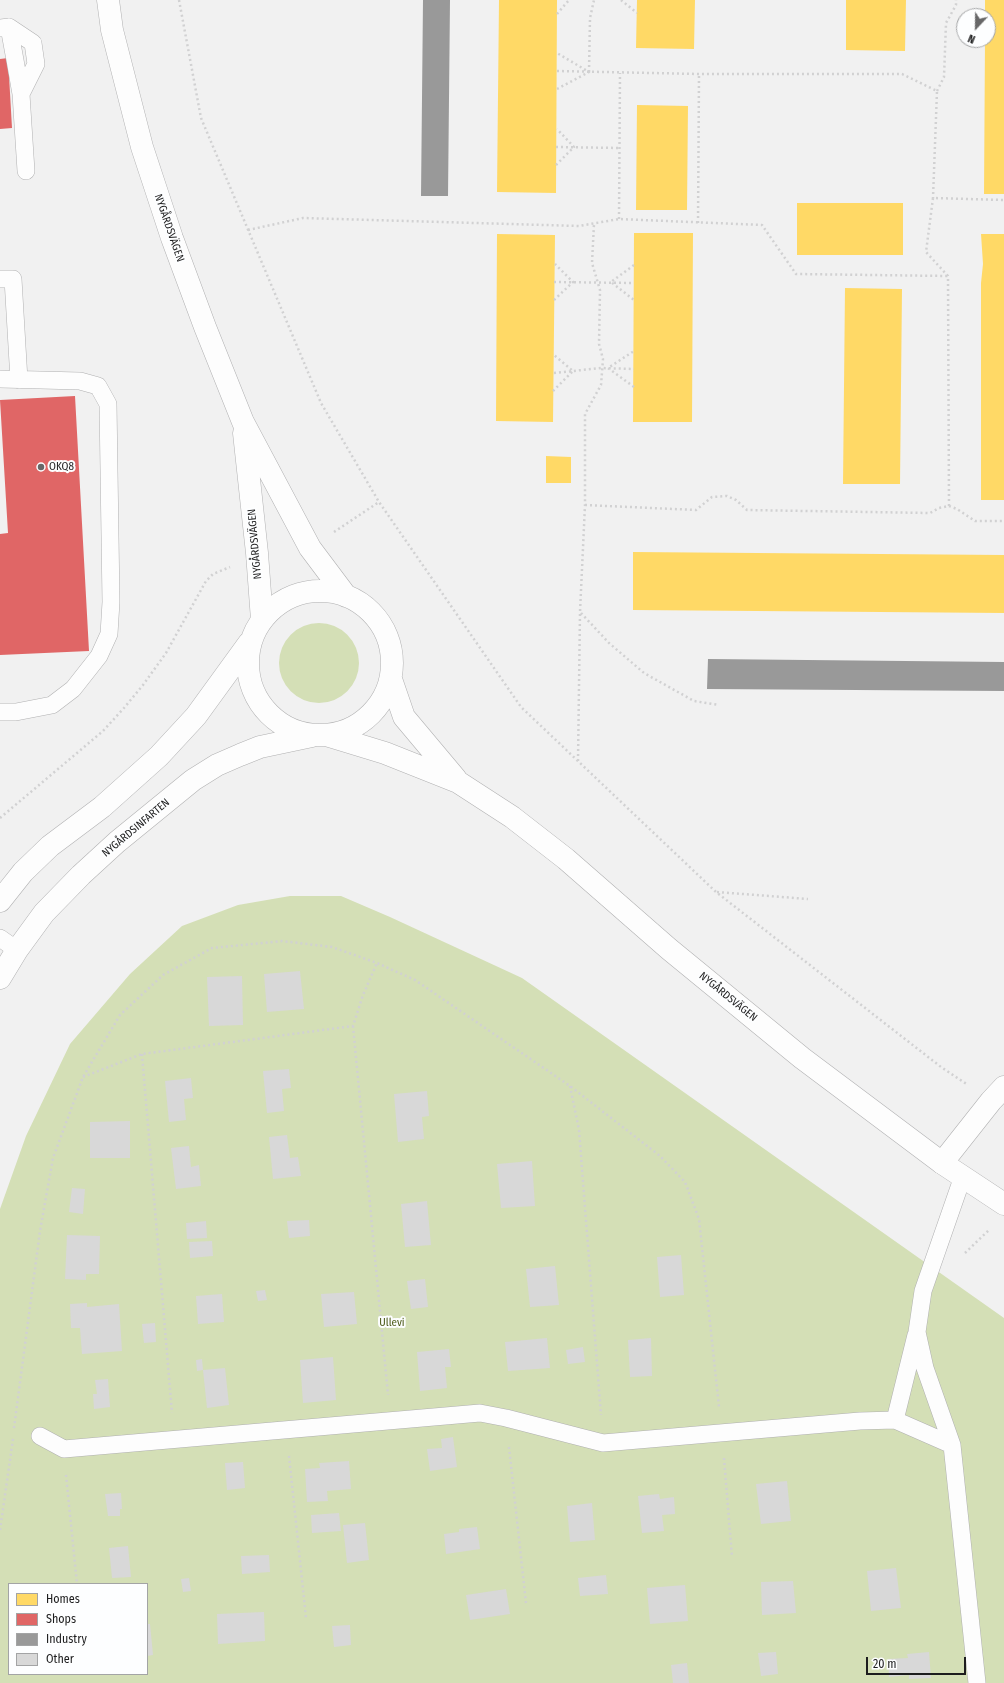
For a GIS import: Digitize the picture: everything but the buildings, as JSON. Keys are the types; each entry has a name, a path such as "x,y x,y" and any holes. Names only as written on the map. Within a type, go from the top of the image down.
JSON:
{"street":[{"name":"NYGÅRDSVÄGEN","path":"101,0 112,30 142,147 204,327 242,422 310,548 346,596"},
{"name":"NYGÅRDSVÄGEN","path":"108,0 112,30"},
{"name":"NYGÅRDSVÄGEN","path":"242,422 258,565 262,620"},
{"path":"0,900 23,872 50,846 102,807 159,756 196,716 250,642 262,620 273,608 285,599 316,591 331,592 346,596 368,609 377,618 389,640 392,653 391,678"},
{"name":"NYGÅRDSVÄGEN","path":"250,642 247,658 248,674 252,689 260,704 270,716 283,726 298,732 320,735 385,753 458,782 512,816 560,854 669,949 802,1058 942,1163 1004,1204"},
{"name":"NYGÅRDSVÄGEN","path":"391,678 404,717 458,782"},
{"name":"NYGÅRDSINFARTEN","path":"0,978 8,944 44,913 81,875 117,842 193,780 217,765 240,754 260,747 320,735 339,733 362,722 380,703 391,678"},
{"path":"942,1163 997,1094"}],"lane":[{"path":"4,28 21,94 26,171"},
{"path":"0,279 13,279 19,380"},
{"path":"0,379 80,381 98,386 108,404 112,602 109,634 100,656 73,689 52,705 8,712"},
{"path":"895,1420 917,1332 924,1291 963,1176"},
{"path":"917,1332 925,1368 952,1445 977,1683"},
{"path":"40,1436 64,1449 480,1413 506,1418 603,1443 860,1421 895,1420 952,1445"}],"path":[{"path":"179,0 201,118 321,403 379,502 521,707 716,892 941,1067 997,1094"},
{"path":"557,14 569,0"},
{"path":"589,72 590,18 594,0"},
{"path":"621,0 636,13"},
{"path":"949,506 948,276 926,252 933,198 937,91 944,77 946,23 956,5 956,0"},
{"path":"557,53 589,72"},
{"path":"557,71 699,74 902,74 937,91"},
{"path":"557,89 589,72"},
{"path":"619,219 620,73"},
{"path":"698,224 699,74"},
{"path":"557,129 574,147"},
{"path":"556,147 620,148"},
{"path":"556,165 574,147"},
{"path":"933,198 1004,200"},
{"path":"248,230 303,218 579,226 619,219 762,226 796,274 948,276"},
{"path":"578,761 580,612 585,506 585,414 601,384 601,368 603,359 598,344 600,290 592,263 594,224"},
{"path":"555,264 573,282"},
{"path":"611,282 634,264"},
{"path":"554,282 634,282"},
{"path":"554,300 573,282"},
{"path":"611,282 634,300"},
{"path":"608,368 634,351"},
{"path":"554,355 573,371"},
{"path":"554,373 601,368 634,369"},
{"path":"608,368 634,387"},
{"path":"554,391 573,371"},
{"path":"585,506 696,510 712,497 727,496 736,500 747,510 930,513 939,508 949,506 957,509 975,521 1004,521"},
{"path":"310,548 379,502"},
{"path":"0,818 92,740 124,708 166,653 206,581 213,574 232,567 258,565"},
{"path":"580,612 609,643 644,673 694,701 719,705"},
{"path":"716,892 808,899"},
{"path":"0,1530 40,1231 53,1158 82,1077 120,1015 163,975 212,948 282,941 332,947 377,962 415,980 570,1086 660,1156 685,1182 699,1219 722,1434 732,1557"},
{"path":"377,962 363,995 353,1026 390,1421"},
{"path":"82,1077 142,1054 353,1026"},
{"path":"142,1054 175,1439"},
{"path":"570,1086 579,1130 603,1443"},
{"path":"963,1254 988,1231 992,1225"},
{"path":"506,1418 526,1603"},
{"path":"286,1430 306,1618"},
{"path":"64,1449 77,1583"}],"green space":[{"path":"319,623 334,626 347,635 356,648 359,663 356,678 347,691 334,700 319,703 304,700 291,691 282,678 279,663 282,648 291,635 304,626"},
{"name":"Ullevi","path":"290,896 341,896 522,978 1004,1318 1004,1683 0,1683 0,1209 26,1136 70,1044 130,974 182,926 238,905"}],"place":[{"name":"OKQ8","path":"41,467"}]}
